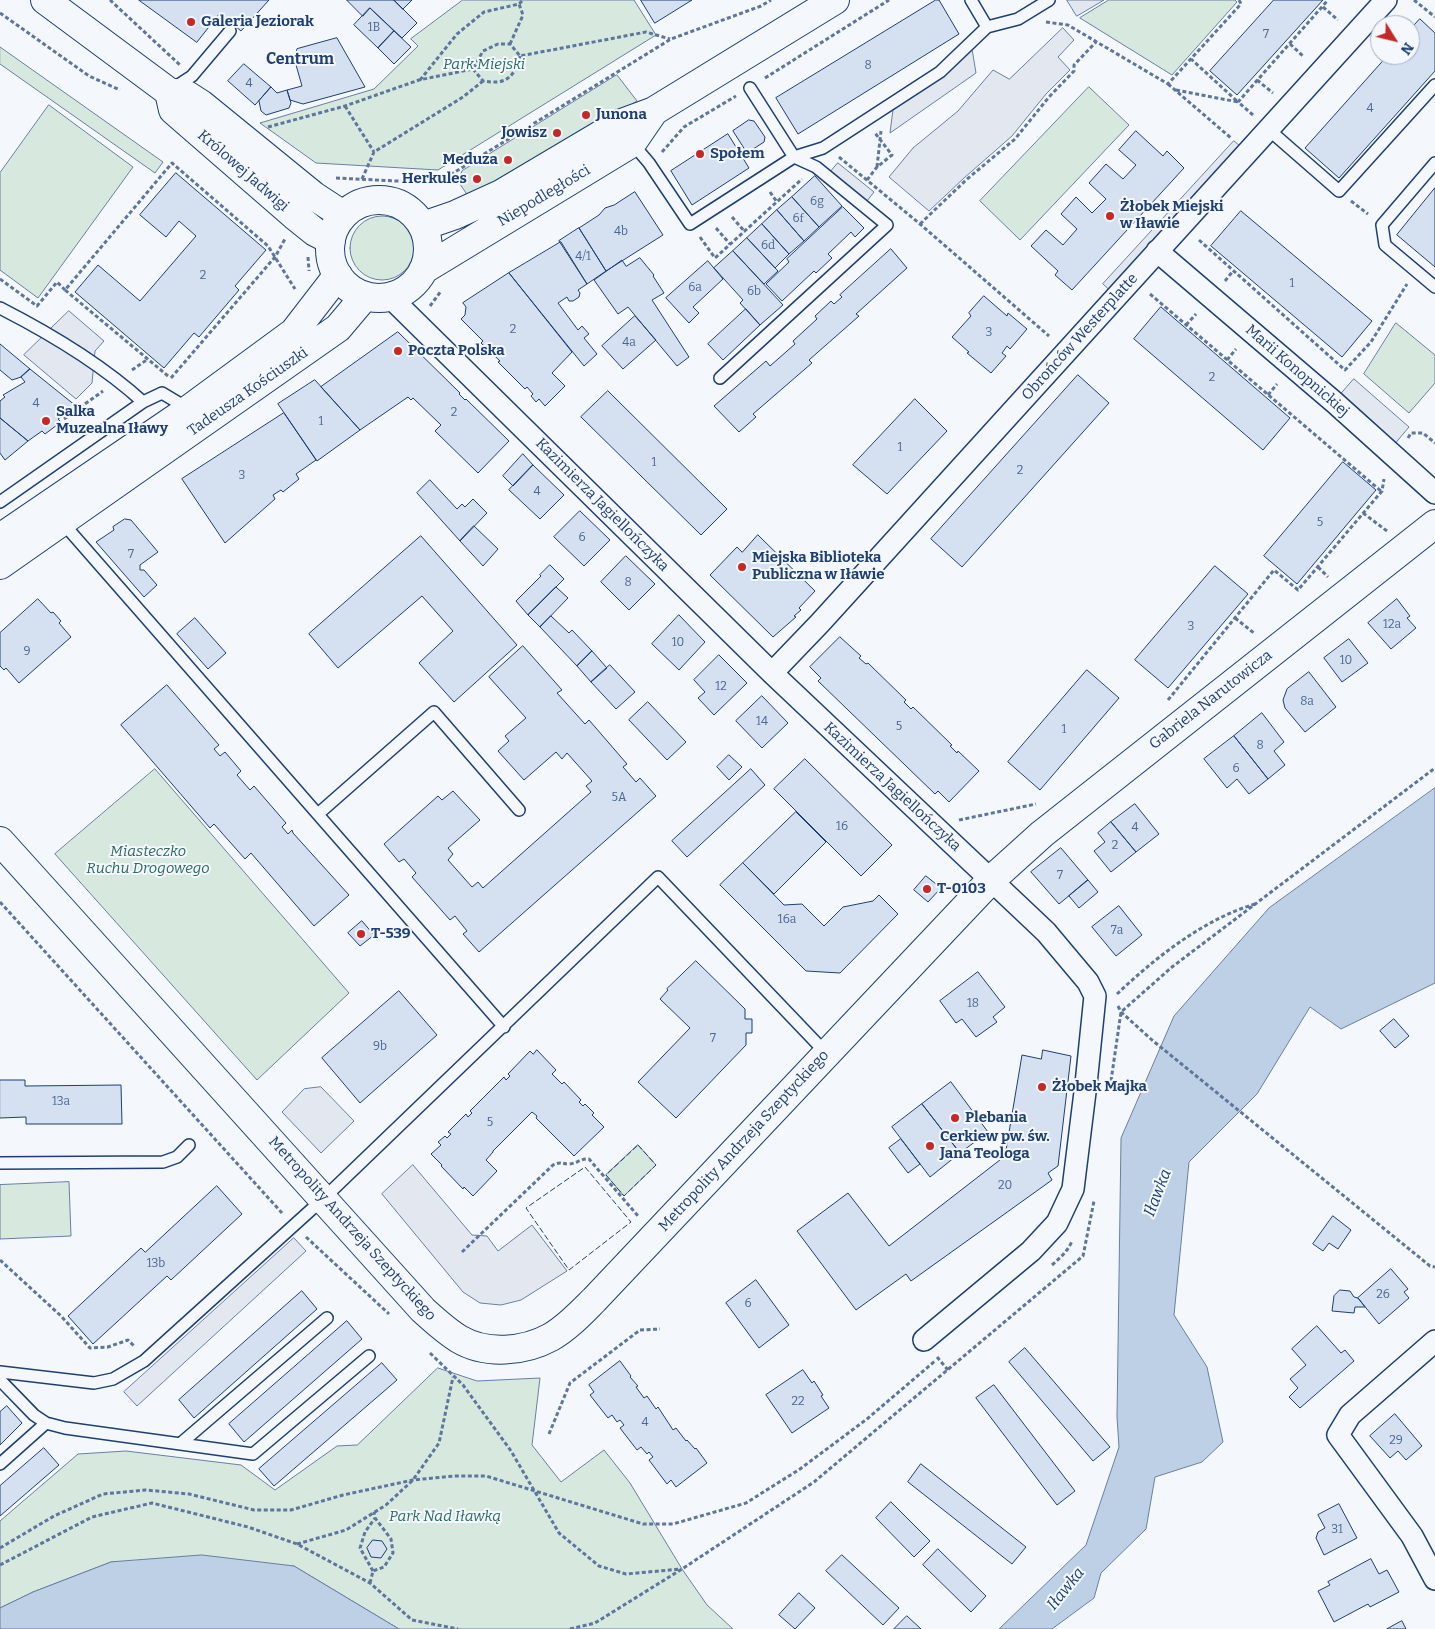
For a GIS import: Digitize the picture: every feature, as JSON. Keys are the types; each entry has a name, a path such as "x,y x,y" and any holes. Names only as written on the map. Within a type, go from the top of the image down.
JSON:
{"street":[{"name":"Królowej Jadwigi","path":"45,0 169,92 187,96 201,104 314,196 343,215"},
{"name":"Niepodległości","path":"423,226 455,216 500,194 619,124 654,111 834,0"},
{"name":"Obrońców Westerplatte","path":"772,673 820,623 1386,0"},
{"name":"Królowej Jadwigi","path":"169,92 173,110 295,216 315,232 331,240"},
{"name":"Niepodległości","path":"423,270 640,153 654,111"},
{"path":"386,200 397,203 407,209 423,226 428,248 423,270 410,287 400,293 377,296 349,287 338,275 331,258 331,240 335,227 343,215 362,202 386,200"},
{"name":"Marii Konopnickiej","path":"1157,251 1327,396 1435,494"},
{"name":"Tadeusza Kościuszki","path":"0,538 185,412 294,332 338,275"},
{"name":"Tadeusza Kościuszki","path":"0,565 338,328 377,296"},
{"name":"Kazimierza Jagiellończyka","path":"377,296 1046,932 1088,982 1095,996 1073,1189 1057,1223 1031,1251 924,1340"},
{"name":"Gabriela Narutowicza","path":"991,880 1042,834 1435,524"},
{"name":"Metropolity Andrzeja Szeptyckiego","path":"0,841 423,1310 443,1328 461,1340 484,1348 506,1350 528,1346 551,1337 573,1320 991,880"},
{"path":"1435,1341 1350,1415 1338,1435 1412,1536 1435,1579"}],"lane":[{"path":"971,0 987,27"},
{"path":"640,153 690,224 794,157 823,148 940,72 987,27 1018,19 1049,0"},
{"path":"169,92 192,76 230,31"},
{"path":"1268,129 1339,192 1435,85"},
{"path":"720,378 887,225 816,167 794,157 750,88"},
{"path":"1435,163 1382,225 1385,245 1435,287"},
{"path":"0,308 45,331 119,380 143,402"},
{"path":"0,502 143,402 162,393 178,402 185,412 173,445"},
{"path":"62,522 504,1026"},
{"path":"318,814 434,712 520,810"},
{"path":"0,1372 94,1383 113,1379 146,1359 323,1199 658,877 827,1054"},
{"path":"0,1163 164,1162 177,1157 190,1145"},
{"path":"180,1444 327,1318"},
{"path":"0,1380 34,1415 46,1423 64,1428 253,1454 369,1356"},
{"path":"0,1464 46,1423"}],"path":[{"path":"419,80 457,34 484,12 520,4 523,0"},
{"path":"328,178 437,183 671,39 761,6 771,0"},
{"path":"640,153 660,155 684,127 750,88 889,0"},
{"path":"1168,84 1241,4 1239,0"},
{"path":"1238,102 1328,0"},
{"path":"1414,0 1435,17"},
{"path":"510,44 523,15 520,4"},
{"path":"1018,19 1068,25 1168,84 1232,138"},
{"path":"520,56 646,32 671,39"},
{"path":"1050,337 920,224 966,180 1015,139 1049,97 1074,71 1074,64 1096,42"},
{"path":"263,128 345,106 419,80 473,68 483,51 498,44 510,44"},
{"path":"510,44 520,56"},
{"path":"473,68 483,81 496,83 506,80 516,68 520,56"},
{"path":"1191,59 1238,102"},
{"path":"362,179 374,152 463,97 483,81"},
{"path":"1176,90 1238,102"},
{"path":"345,106 374,152"},
{"path":"877,167 883,109"},
{"path":"866,120 892,155 877,167 867,180"},
{"path":"65,290 172,163 268,246 296,290"},
{"path":"690,224 715,258 816,167"},
{"path":"1339,192 1382,225"},
{"path":"1196,238 1345,370 1371,342 1416,271"},
{"path":"170,378 276,256 284,241"},
{"path":"0,279 37,306 56,282 170,378 178,382"},
{"path":"1147,291 1382,491"},
{"path":"1405,440 1411,433 1423,433 1435,443"},
{"path":"1163,706 1274,570 1298,590 1382,491 1385,472"},
{"path":"1364,513 1378,523"},
{"path":"1318,567 1324,573"},
{"path":"1236,618 1249,629"},
{"path":"1113,998 1135,977 1181,941 1237,909 1255,904 1435,768"},
{"path":"966,827 959,820 1043,803"},
{"path":"0,902 276,1207 326,1257 394,1319"},
{"path":"1152,1040 1430,1266 1435,1267"},
{"path":"462,1252 553,1165 560,1162 570,1164 583,1158 589,1159 644,1224 656,1234"},
{"path":"1045,1270 1060,1258 1071,1245 1074,1236"},
{"path":"0,1260 61,1316 90,1348 108,1347 128,1340 146,1359"},
{"path":"549,1434 570,1383 640,1330 660,1329"},
{"path":"428,1351 462,1385 510,1451 559,1533 599,1566 626,1574 682,1569"},
{"path":"0,1548 54,1516 102,1494 146,1490 188,1494 254,1510 291,1510 343,1495 413,1480 454,1476 486,1476 643,1524 674,1524 746,1503 800,1469 867,1419 938,1358"},
{"path":"297,1544 346,1530 386,1505 413,1480 439,1443 454,1376"},
{"path":"0,1564 92,1517 152,1503 248,1527 297,1544 370,1583 412,1620 458,1629"},
{"path":"372,1572 384,1566 393,1553 391,1539 375,1518 374,1512"},
{"path":"370,1583 372,1572 360,1548 365,1532 375,1518"}],"green space":[{"name":"Park Miejski","path":"463,0 634,0 656,35 438,170 316,163 260,123 374,89 418,46 411,39"},
{"path":"1109,0 1235,0 1237,2 1172,75 1080,18"},
{"path":"0,47 163,162 155,173 0,64"},
{"path":"617,75 637,101 551,154 470,199 458,181 462,171"},
{"path":"1089,87 1129,125 1020,240 980,201"},
{"path":"49,105 133,167 38,298 0,270 0,173"},
{"path":"376,216 388,216 405,225 412,236 414,248 412,260 405,271 388,280 376,280 364,275 355,266 350,254 350,242 355,230 364,221"},
{"path":"1396,323 1435,355 1435,383 1409,413 1364,374"},
{"name":"Miasteczko Ruchu Drogowego","path":"155,769 349,993 257,1080 55,854"},
{"path":"638,1145 656,1165 624,1196 606,1175"},
{"path":"69,1182 71,1236 0,1239 0,1185"},
{"name":"Park Nad Iławką","path":"438,1368 477,1381 540,1378 532,1445 561,1482 604,1450 630,1483 682,1569 707,1605 733,1629 399,1629 294,1566 111,1562 33,1592 0,1608 0,1521 78,1454 126,1451 241,1465 275,1490 337,1446 357,1445"}],"shaded area":[{"path":"1067,0 1104,0 1077,16"},
{"path":"1063,28 1074,40 1058,57 1070,70 1046,94 1012,136 929,211 889,177 913,148 958,111 993,70 1009,79"},
{"path":"971,43 976,73 890,133 894,102"},
{"path":"1234,141 1247,152 1116,296 1103,284"},
{"path":"838,163 874,192 863,206 827,176"},
{"path":"69,311 104,341 95,351 92,383 76,399 24,355"},
{"path":"1354,379 1409,427 1388,452 1334,402"},
{"path":"321,1087 354,1121 321,1153 282,1112 304,1089"},
{"path":"413,1165 472,1235 487,1236 498,1251 532,1225 567,1271 521,1300 501,1305 480,1303 463,1292 382,1194"},
{"path":"294,1238 306,1251 137,1406 124,1392"}],"water":[{"name":"Iławka","path":"1435,788 1435,983 1341,1029 1310,1007 1257,1094 1189,1162 1174,1315 1207,1367 1223,1442 1202,1462 1155,1477 1146,1529 1101,1573 1094,1598 1052,1629 999,1629 1086,1545 1119,1447 1117,1417 1121,1138 1174,1016 1269,908"},
{"path":"202,1555 294,1566 399,1629 0,1629 0,1608 33,1592 111,1562"}],"building":[{"name":"Galeria Jeziorak","path":"139,0 269,0 241,31 220,13 197,42"},
{"path":"347,0 394,0 417,23 402,38 370,8 363,16"},
{"path":"394,0 412,0 403,9"},
{"path":"641,0 692,0 655,23"},
{"path":"936,0 939,0 959,34 798,134 776,98"},
{"path":"1274,0 1323,0 1237,95 1210,71"},
{"path":"370,8 394,31 378,48 354,25"},
{"path":"1420,19 1435,33 1435,71 1339,178 1305,148 1379,65 1420,65"},
{"path":"394,31 411,47 394,64 378,48"},
{"path":"337,38 365,87 303,104 290,100 287,90 302,86 294,58 297,49"},
{"path":"244,64 271,87 255,105 228,81"},
{"path":"271,87 277,93 287,90 291,103 289,108 266,115 261,111 259,101"},
{"path":"749,120 754,121 765,137 764,142 747,153 733,131"},
{"path":"1136,131 1163,156 1167,151 1184,168 1072,290 1055,275 1058,271 1031,246 1046,230 1063,245 1077,229 1061,214 1076,197 1092,213 1106,199 1089,183 1106,164 1123,179 1136,165 1119,150"},
{"path":"728,134 749,168 692,205 671,171"},
{"path":"176,173 266,250 235,286 239,290 199,337 194,333 164,368 75,292 98,265 140,301 196,236 179,221 166,237 140,215"},
{"path":"815,176 842,206 819,227 792,197"},
{"path":"1435,188 1435,267 1397,235"},
{"path":"635,192 663,235 606,271 579,228 599,215 605,208 614,205"},
{"path":"792,197 819,227 804,241 777,210"},
{"path":"843,207 864,228 855,237 851,232 828,254 832,258 816,273 814,271 782,301 766,284 789,262 787,259"},
{"path":"777,210 804,241 789,254 762,224"},
{"path":"1241,211 1372,321 1342,357 1211,246"},
{"path":"762,224 789,254 775,268 747,238"},
{"path":"579,228 606,271 587,284 559,241"},
{"path":"747,238 778,271 764,284 733,251"},
{"path":"561,242 587,284 578,290 580,293 579,297 573,301 569,301 567,297 558,303 578,330 582,326 589,334 584,338 597,354 584,366 509,273"},
{"path":"891,249 907,268 856,314 859,316 809,360 812,363 753,414 756,417 739,432 714,406 766,361 770,366 795,344 793,341 817,319 815,316 831,301 834,304 842,297 840,295"},
{"path":"733,251 783,305 760,325 740,303 743,300 714,268"},
{"path":"640,258 654,275 664,293 652,300 689,357 677,366 628,307 618,314 594,280 622,260 626,266"},
{"path":"708,261 723,279 693,307 699,313 689,323 666,298"},
{"path":"509,273 572,352 552,373 565,386 545,406 539,399 536,402 531,396 533,394 527,387 525,389 498,362 500,361 481,343 483,341 461,319 465,315 466,307 463,303"},
{"path":"984,296 1007,316 1008,313 1027,329 1010,349 1007,346 1002,353 1006,356 991,373 967,353 969,352 952,337 971,316 969,313"},
{"path":"1161,307 1290,418 1263,450 1134,339"},
{"path":"746,309 760,325 723,360 708,344"},
{"path":"635,316 656,340 623,369 602,346"},
{"path":"398,332 465,400 509,441 478,473 435,431 441,425 413,398 411,400 408,397 360,430 321,387"},
{"path":"0,344 30,369 21,377 12,380 0,370"},
{"path":"30,369 76,406 58,419 61,422 45,434 42,431 28,441 0,418 0,401 5,397 3,395 25,382 21,377"},
{"path":"1078,375 1109,403 962,567 931,539"},
{"path":"315,380 360,430 317,461 278,404"},
{"path":"608,391 727,509 701,535 581,417"},
{"path":"915,399 947,431 887,494 853,465"},
{"path":"284,413 316,460 296,474 299,479 283,492 281,490 273,495 275,499 225,543 182,479"},
{"path":"0,418 28,441 5,460 0,453"},
{"path":"523,454 533,465 513,486 503,476"},
{"path":"1343,462 1376,490 1297,584 1264,556"},
{"path":"533,465 564,495 540,519 509,490"},
{"path":"430,480 457,509 462,504 465,507 473,499 487,513 460,541 417,493"},
{"path":"580,511 610,540 584,566 554,537"},
{"path":"125,519 131,520 158,552 140,565 140,570 144,570 157,585 144,597 96,542 114,530 113,527"},
{"path":"474,526 498,549 483,566 460,541"},
{"path":"758,535 815,591 799,608 801,610 794,616 796,617 773,637 710,575 737,547 742,552"},
{"path":"421,536 517,645 454,702 419,663 453,631 422,596 338,668 309,634"},
{"path":"626,556 655,584 629,610 601,582"},
{"path":"550,565 564,579 528,615 516,601"},
{"path":"1215,566 1248,594 1168,688 1135,660"},
{"path":"556,587 568,598 540,627 528,615"},
{"path":"38,599 61,621 59,623 71,637 19,683 6,668 4,670 0,666 0,633"},
{"path":"1397,599 1410,616 1407,618 1416,628 1391,649 1368,623"},
{"path":"679,615 705,642 679,670 652,644"},
{"path":"551,616 569,633 572,630 592,651 577,666 540,627"},
{"path":"195,618 226,653 208,669 177,634"},
{"path":"840,637 861,656 859,658 866,664 868,663 906,700 904,702 911,709 913,707 952,745 950,746 957,753 958,751 979,771 949,802 938,791 935,794 818,681 821,678 810,667"},
{"path":"1349,639 1368,663 1342,682 1324,658"},
{"path":"523,646 562,690 557,693 585,724 589,720 627,764 623,767 636,782 640,778 656,796 479,952 463,934 467,931 455,916 450,920 412,877 416,873 404,859 399,862 384,844 438,796 442,800 453,791 480,820 448,848 453,854 448,860 472,887 478,882 483,888 591,792 586,786 592,781 567,753 562,759 556,752 524,780 498,751 509,741 505,736 526,718 489,677"},
{"path":"592,651 607,668 591,682 577,666"},
{"path":"719,655 747,683 714,715 698,698 705,692 694,680"},
{"path":"610,665 635,692 616,709 591,682"},
{"path":"1087,670 1119,698 1040,790 1008,762"},
{"path":"1309,672 1336,707 1305,732 1285,708 1283,700 1287,689"},
{"path":"167,685 219,745 214,749 220,756 225,752 241,771 237,775 250,790 254,786 286,823 282,827 288,834 292,830 349,895 314,926 251,853 245,859 214,824 210,828 121,725"},
{"path":"762,696 788,723 762,748 736,721"},
{"path":"648,702 686,742 667,760 629,720"},
{"path":"1262,713 1284,742 1274,751 1285,765 1268,779 1234,736"},
{"path":"1234,736 1268,779 1249,794 1237,779 1227,788 1204,759"},
{"path":"729,755 742,767 729,780 717,767"},
{"path":"805,759 892,845 861,876 774,789"},
{"path":"751,769 765,785 687,857 672,841"},
{"path":"1135,804 1159,834 1136,852 1111,822"},
{"path":"796,812 826,842 774,894 743,863"},
{"path":"1111,822 1136,852 1111,872 1094,851 1105,842 1098,833"},
{"path":"1061,848 1088,880 1059,904 1031,872"},
{"path":"743,863 784,905 802,904 824,926 843,907 873,901 879,895 898,914 840,973 806,971 720,885"},
{"name":"T-0103","path":"926,876 941,888 928,902 914,890"},
{"path":"1088,880 1098,892 1079,908 1069,896"},
{"path":"1119,906 1142,935 1116,956 1092,927"},
{"name":"T-539","path":"362,921 374,935 360,946 348,933"},
{"path":"696,961 745,1009 745,1019 752,1019 752,1033 746,1033 746,1045 676,1118 638,1082 690,1028 660,999 667,989"},
{"path":"978,972 1005,1007 993,1017 997,1022 976,1037 962,1019 956,1023 940,1001"},
{"path":"399,991 437,1035 360,1103 322,1058"},
{"path":"1394,1019 1409,1036 1395,1048 1380,1031"},
{"path":"537,1050 556,1070 552,1074 562,1084 564,1082 581,1100 579,1102 583,1106 585,1104 594,1113 592,1115 604,1127 574,1156 532,1112 486,1160 497,1171 473,1196 464,1187 463,1189 431,1154 441,1145 438,1142 445,1136 447,1138 451,1134 448,1132 466,1114 468,1117 472,1113 470,1111 504,1077 506,1080 510,1076 508,1074 530,1051 533,1054"},
{"path":"1043,1050 1071,1056 1058,1166 1048,1173 1052,1180 911,1281 906,1274 856,1310 797,1231 848,1193 889,1246 1005,1156 1022,1055 1041,1059"},
{"path":"0,1080 25,1080 25,1086 121,1085 122,1124 26,1124 26,1117 0,1118"},
{"name":"Plebania","path":"951,1082 988,1132 960,1153 922,1104"},
{"name":"Cerkiew pw. św. Jana Teologa","path":"922,1104 960,1153 930,1177 892,1127"},
{"path":"901,1139 920,1164 908,1173 889,1148"},
{"path":"217,1186 242,1214 171,1280 167,1276 93,1344 68,1316 141,1248 145,1252"},
{"path":"1333,1216 1351,1230 1338,1249 1329,1243 1323,1251 1313,1244"},
{"path":"1391,1269 1408,1289 1404,1292 1409,1298 1379,1324 1358,1298"},
{"path":"756,1280 789,1325 759,1348 726,1303"},
{"path":"1340,1290 1350,1291 1365,1307 1355,1307 1354,1313 1332,1311 1334,1296"},
{"path":"302,1291 317,1309 194,1418 179,1400"},
{"path":"347,1321 362,1339 244,1442 229,1424"},
{"path":"1317,1326 1341,1353 1345,1350 1354,1361 1300,1408 1289,1397 1298,1388 1290,1379 1306,1365 1292,1349"},
{"path":"1025,1348 1110,1447 1093,1461 1009,1362"},
{"path":"620,1361 644,1398 647,1396 656,1409 658,1407 673,1430 676,1428 686,1441 696,1448 707,1463 676,1487 671,1480 667,1484 649,1460 653,1457 649,1452 647,1454 641,1447 637,1450 620,1428 624,1425 620,1420 617,1422 612,1415 608,1418 590,1395 594,1392 589,1385"},
{"path":"382,1363 397,1380 274,1486 259,1469"},
{"path":"803,1370 812,1383 814,1381 829,1408 792,1433 766,1395"},
{"path":"994,1385 1075,1491 1057,1505 976,1398"},
{"path":"7,1406 22,1423 0,1445 0,1412"},
{"path":"1395,1414 1422,1446 1406,1460 1398,1451 1390,1458 1370,1436"},
{"path":"44,1448 59,1465 0,1516 0,1486"},
{"path":"921,1464 1026,1547 1012,1564 908,1482"},
{"path":"891,1502 930,1541 914,1557 876,1518"},
{"path":"1339,1504 1357,1538 1324,1555 1316,1538 1318,1532 1325,1528 1318,1515"},
{"path":"373,1540 382,1541 387,1549 381,1558 371,1557 367,1548"},
{"path":"938,1549 986,1596 971,1612 923,1565"},
{"path":"842,1555 899,1608 883,1625 826,1571"},
{"path":"1371,1559 1379,1574 1387,1570 1399,1592 1370,1607 1368,1604 1334,1622 1318,1591 1330,1585 1328,1582"},
{"path":"799,1593 815,1608 795,1629 779,1615"},
{"path":"907,1616 921,1629 894,1629"},
{"path":"1402,1621 1406,1629 1387,1629"}],"fence":[{"path":"638,1145 656,1165 624,1196 606,1175 638,1145"},
{"path":"585,1167 631,1222 569,1270 526,1208 585,1167"}],"place":[{"name":"Galeria Jeziorak","path":"191,22"},
{"name":"Junona","path":"586,115"},
{"name":"Jowisz","path":"557,133"},
{"name":"Społem","path":"700,154"},
{"name":"Meduza","path":"508,160"},
{"name":"Herkules","path":"477,179"},
{"name":"Żłobek Miejski w Iławie","path":"1110,216"},
{"name":"Poczta Polska","path":"398,351"},
{"name":"Salka Muzealna Iławy","path":"46,421"},
{"name":"Miejska Biblioteka Publiczna w Iławie","path":"742,567"},
{"name":"T-0103","path":"927,889"},
{"name":"T-539","path":"361,934"},
{"name":"Żłobek Majka","path":"1042,1087"},
{"name":"Plebania","path":"955,1118"},
{"name":"Cerkiew pw. św. Jana Teologa","path":"930,1146"}],"district":[{"name":"Centrum","path":"300,60"}]}
